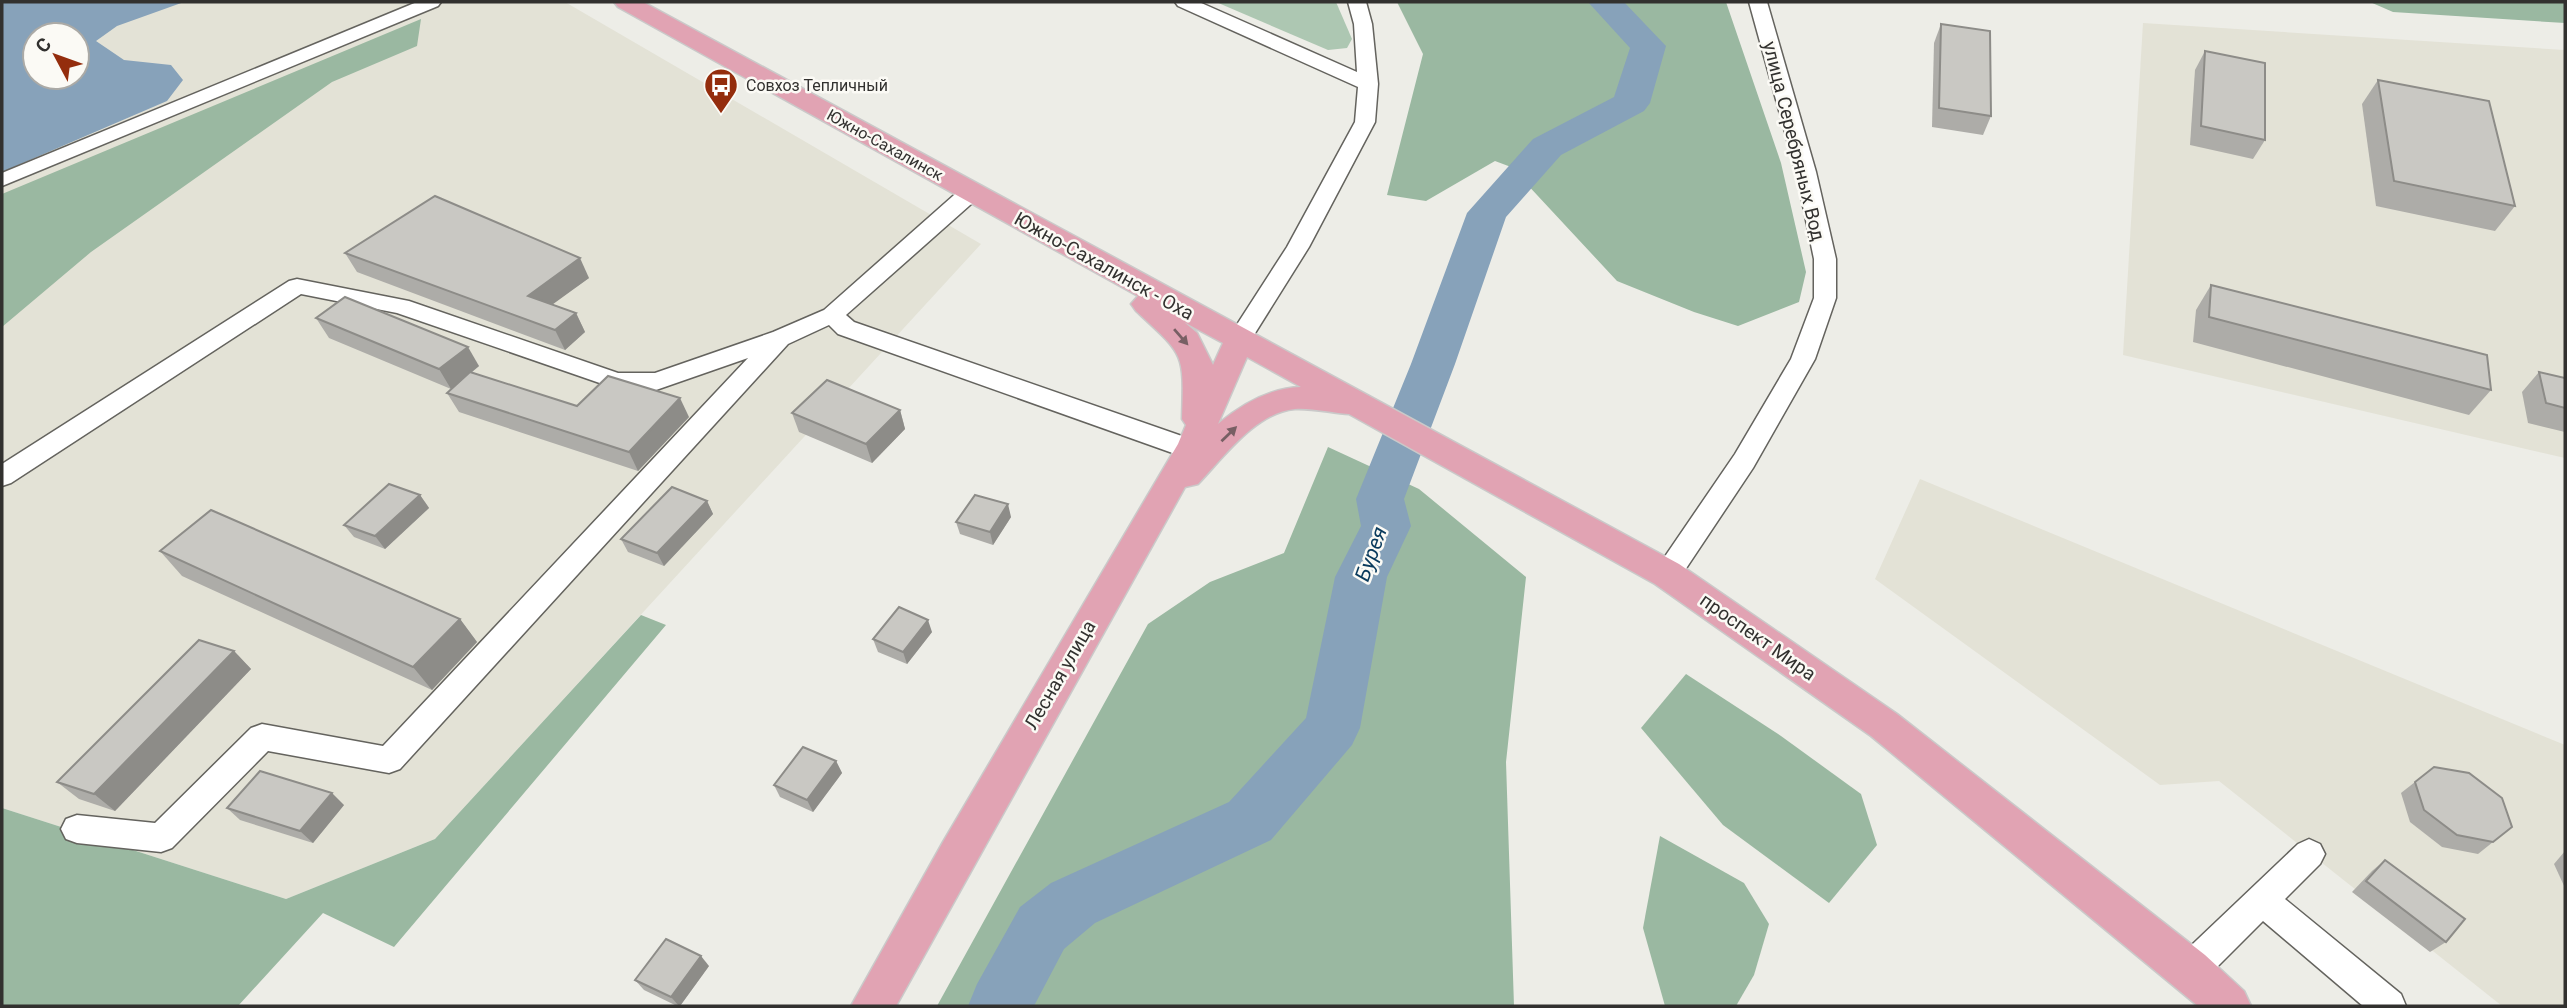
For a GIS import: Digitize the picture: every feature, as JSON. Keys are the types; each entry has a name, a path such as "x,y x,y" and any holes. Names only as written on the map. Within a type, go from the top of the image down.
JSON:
{"main road":[{"name":"Южно-Сахалинск","path":"626,2 970,193"},
{"name":"Южно-Сахалинск - Оха","path":"970,193 1239,340"},
{"path":"1072,248 1155,311 1186,340 1199,367 1194,442"},
{"name":"проспект Мира","path":"1239,340 1371,409 1667,574 1884,725 2190,970 2229,1006"},
{"name":"Лесная улица","path":"873,1006 1194,442 1239,340"},
{"path":"1162,498 1239,424 1277,401 1317,397 1371,409"}],"street":[{"path":"1184,2 1368,84"},
{"path":"1239,340 1298,247 1365,122 1368,84 1363,24 1357,2"},
{"name":"улица Серебряных Вод","path":"1667,574 1744,461 1803,359 1825,298 1825,259 1806,173 1758,2"},
{"path":"2,476 297,286 401,306 617,381 656,382 780,338 832,315 970,193"},
{"path":"832,315 845,328 1194,442"},
{"path":"77,829 161,838 262,737 389,760 780,338"},
{"path":"2190,970 2309,854"},
{"path":"2263,901 2389,1006"}],"lane":[{"path":"2,180 432,2"}],"shaded area":[{"path":"2,2 565,2 981,244 435,839 286,899 2,808"},
{"path":"2143,23 2565,50 2565,458 2123,355"},
{"path":"1920,479 2565,745 2565,1006 2502,1006 2219,781 2160,785 1875,579"}],"green space":[{"path":"1216,2 1336,2 1352,39 1347,48 1328,50"},
{"path":"1397,2 1726,2 1781,163 1806,272 1799,302 1738,326 1694,312 1617,281 1511,167 1495,161 1426,201 1387,195 1423,54"},
{"path":"2370,2 2565,2 2565,23 2393,12"},
{"path":"421,19 417,46 332,82 91,252 2,327 2,194"},
{"path":"1328,447 1419,489 1526,577 1506,762 1514,1006 937,1006 1148,624 1210,582 1284,553"},
{"path":"641,615 666,625 394,947 323,913 238,1006 2,1006 2,808 286,899 435,839"},
{"path":"1686,674 1781,736 1861,794 1877,845 1829,903 1723,825 1641,728"},
{"path":"1660,836 1744,883 1769,924 1754,975 1736,1006 1665,1006 1643,928"}],"water":[{"path":"2,2 184,2 117,26 96,41 124,60 171,65 183,80 167,101 2,172"}],"building":[{"path":"1941,24 1990,31 1991,116 1939,108"},
{"path":"2205,51 2265,63 2265,140 2201,126"},
{"path":"2378,80 2489,101 2515,206 2394,181"},
{"path":"435,196 580,258 528,296 576,313 555,330 345,253"},
{"path":"2211,285 2487,355 2491,390 2209,317"},
{"path":"345,297 468,347 439,369 316,318"},
{"path":"470,372 577,406 608,376 680,398 629,452 447,393"},
{"path":"2539,372 2565,378 2565,408 2546,403"},
{"path":"827,380 900,410 866,444 792,413"},
{"path":"389,484 420,495 375,536 344,525"},
{"path":"672,487 707,501 657,553 621,539"},
{"path":"975,495 1008,504 990,532 956,522"},
{"path":"211,510 460,619 413,667 160,551"},
{"path":"899,607 928,620 903,652 873,639"},
{"path":"199,640 234,651 94,794 57,782"},
{"path":"803,747 836,761 807,800 774,785"},
{"path":"2434,767 2469,773 2502,798 2512,827 2493,842 2457,835 2424,810 2415,782"},
{"path":"260,771 332,793 300,831 227,808"},
{"path":"2385,860 2465,919 2446,942 2366,881"},
{"path":"666,939 701,956 671,997 635,980"}],"waterway":[{"name":"Бурея","path":"1000,1006 1042,928 1073,903 1250,821 1332,728 1361,577 1386,526 1380,499 1433,364 1487,213 1547,147 1631,103 1648,46 1605,2"}],"place":[{"name":"Совхоз Тепличный","path":"721,115"}]}
